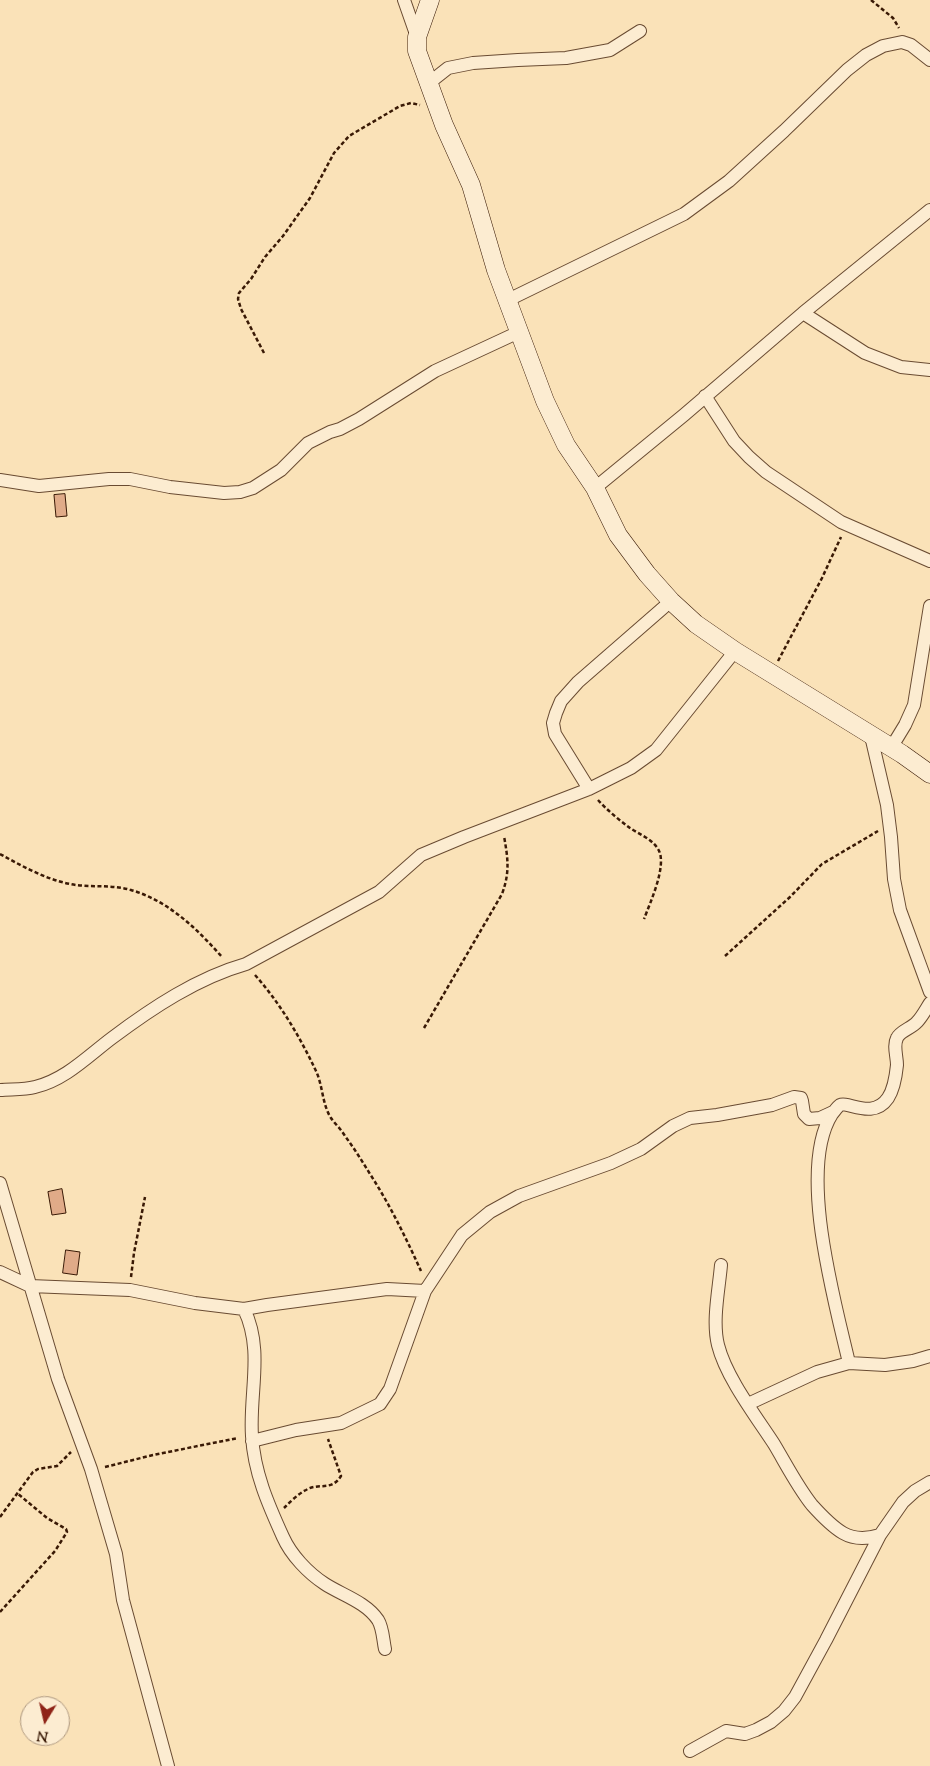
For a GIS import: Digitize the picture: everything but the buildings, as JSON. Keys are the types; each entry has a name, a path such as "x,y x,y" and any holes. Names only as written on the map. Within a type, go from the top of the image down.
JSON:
{"street":[{"path":"404,0 417,37 417,51 444,125 471,185 496,270 545,400 562,436 595,488 618,535 647,574 671,601 696,624 735,651 930,774"},
{"path":"417,37 430,0"},
{"path":"429,83 448,68 518,60 566,58 610,50 640,31"},
{"path":"508,300 684,214 729,181 847,70 866,55 883,46 902,42 911,45 930,60"},
{"path":"595,488 803,313 930,210"},
{"path":"803,313 865,353 901,367 930,370"},
{"path":"0,480 39,486 108,479 130,479 170,487 224,493 240,492 253,488 281,470 308,443 360,419 435,370 519,332"},
{"path":"705,396 734,441 749,458 780,482 846,525 930,561"},
{"path":"589,789 554,734 553,723 561,701 578,682 671,601"},
{"path":"891,748 914,705 930,606"},
{"path":"0,1090 34,1088 53,1081 67,1073 147,1013 193,986 232,968 246,964 379,892 421,856 464,837 589,789 631,768 656,750 735,651"},
{"path":"870,736 890,824 894,879 900,910 930,992"},
{"path":"252,1438 341,1424 380,1404 390,1389 426,1288 462,1235 490,1212 519,1196 611,1163 641,1149 673,1126 690,1118 717,1116 772,1106 794,1097 801,1098 804,1114 809,1118 820,1118 833,1112 843,1104 858,1109 868,1109 881,1105 888,1098 895,1074 898,1036 917,1022 930,1003"},
{"path":"833,1112 823,1136 818,1162 819,1204 826,1256 850,1363"},
{"path":"0,1183 58,1379 91,1470 116,1554 123,1600 168,1766"},
{"path":"721,1265 716,1317 717,1343 726,1366 748,1404 812,1504 825,1519 855,1538 880,1535"},
{"path":"0,1272 30,1286 130,1290 194,1303 244,1309 388,1289 426,1288"},
{"path":"244,1309 252,1324 255,1352 252,1438 261,1487 284,1540 299,1561 312,1575 352,1598 378,1620 385,1649"},
{"path":"748,1404 816,1372 850,1363 885,1365 913,1361 930,1356"},
{"path":"690,1751 726,1731 745,1734 756,1730 771,1722 784,1711 795,1697 880,1535 903,1502 930,1482"}],"path":[{"path":"871,0 893,18 899,28 902,42"},
{"path":"264,353 241,308 238,299 239,293 310,198 334,153 348,136 400,106 411,102 421,105"},
{"path":"771,673 822,578 846,525"},
{"path":"589,789 606,808 658,848 660,853 660,870 644,919"},
{"path":"424,1028 447,986 490,916 507,881 509,867 502,822"},
{"path":"725,956 790,897 822,864 890,824"},
{"path":"0,854 48,878 71,884 131,890 167,905 214,948 232,968"},
{"path":"246,964 268,990 296,1033 316,1072 322,1087 324,1103 330,1117 345,1135 371,1174 392,1210 426,1288"},
{"path":"130,1290 134,1253 145,1197"},
{"path":"274,1518 306,1489 332,1485 341,1476 323,1426"},
{"path":"91,1470 252,1438"},
{"path":"0,1517 33,1472 38,1469 57,1466 63,1462 80,1441"},
{"path":"0,1612 55,1551 67,1532 66,1529 47,1518 17,1493"}]}
